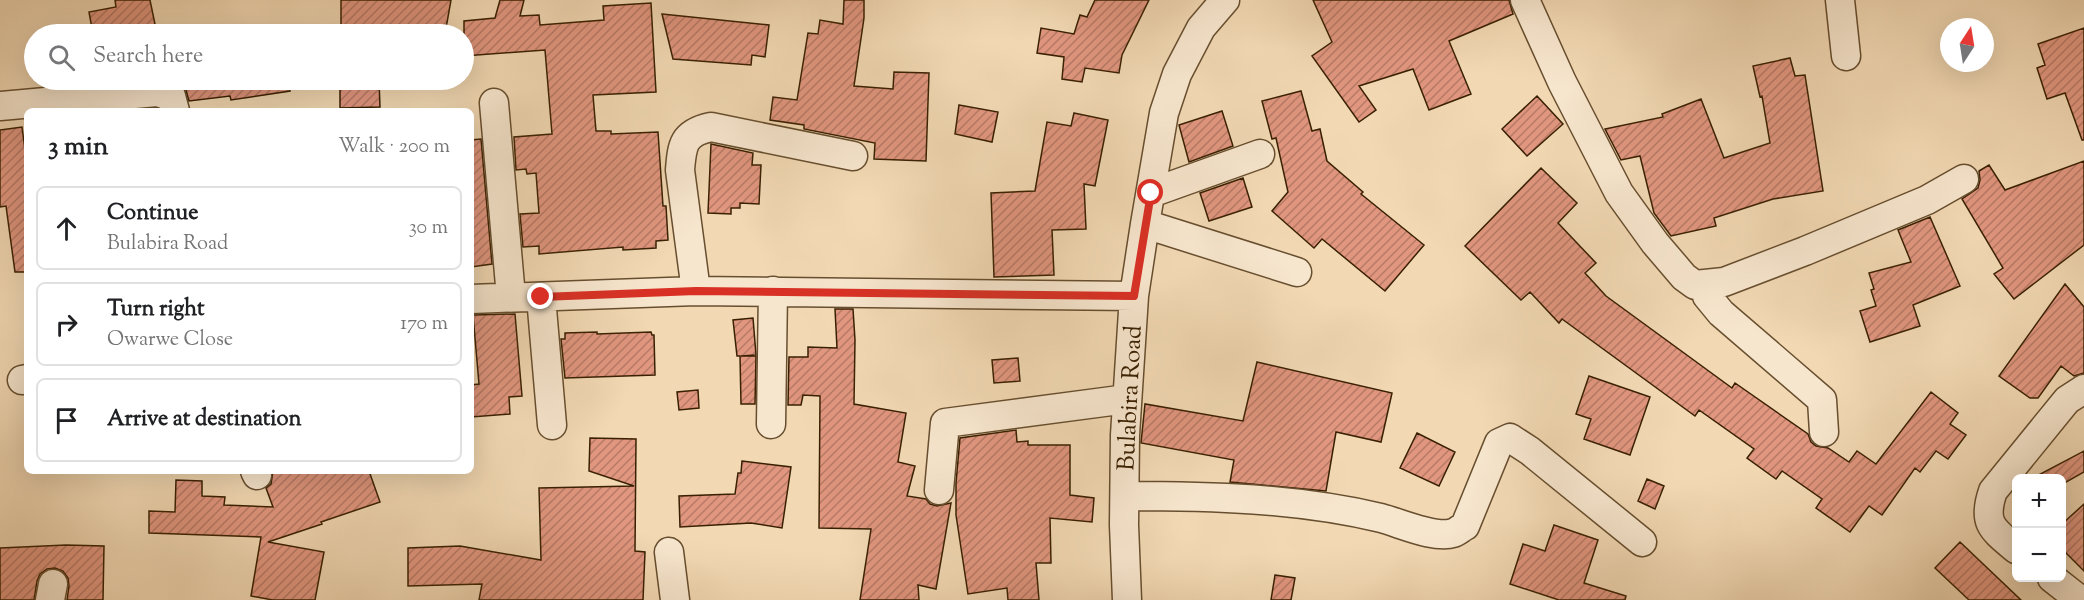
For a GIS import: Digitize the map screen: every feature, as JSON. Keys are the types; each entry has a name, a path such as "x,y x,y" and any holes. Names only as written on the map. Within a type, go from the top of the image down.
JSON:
{"street":[{"name":"Bulabira Road","path":"1127,600 1125,496 1127,399 1134,296 1145,224 1164,113 1177,74 1201,28 1225,0"},
{"path":"1526,0 1562,82 1619,193 1655,243 1684,277 1695,285 1724,282 1805,251 1927,200 1964,179"},
{"path":"1840,0 1846,56"},
{"path":"0,106 157,92 171,96 174,108"},
{"path":"494,103 511,297"},
{"path":"696,291 680,170 681,151 687,138 698,130 711,127 853,156"},
{"path":"1151,193 1260,154"},
{"path":"1145,224 1297,272"},
{"path":"1707,285 1707,296 1721,313 1822,400 1824,432"},
{"path":"474,299 696,291 1134,296"},
{"path":"771,424 773,291"},
{"path":"541,297 552,426"},
{"path":"2012,546 1992,528 1988,517 1988,505 1993,490 2067,400 2084,389"},
{"path":"939,489 945,423 1127,399"},
{"path":"1125,496 1206,496 1285,502 1380,518 1437,534 1453,533 1465,526 1499,443 1509,438 1530,451 1642,542"},
{"path":"669,552 675,600"},
{"path":"2057,582 2080,600"}],"building":[{"path":"115,0 150,0 155,24 91,24 89,12 116,7"},
{"path":"341,0 451,0 447,24 341,24"},
{"path":"500,0 524,0 520,16 539,15 540,25 604,20 603,6 651,3 656,92 593,95 596,131 611,131 611,134 658,132 663,206 666,206 668,240 656,241 656,248 623,250 623,247 539,254 539,246 523,247 520,214 539,213 536,173 527,174 526,169 516,170 514,137 552,134 545,50 474,55 474,24 464,24 464,21 495,18"},
{"path":"844,0 864,0 864,18 854,86 893,89 894,72 929,73 926,161 874,159 875,143 804,129 804,125 770,120 773,97 797,100 808,33 818,34 820,20 843,24"},
{"path":"1095,0 1149,0 1122,55 1119,73 1085,68 1082,82 1062,79 1064,57 1037,53 1041,28 1074,34 1080,15 1087,17"},
{"path":"1313,0 1509,0 1513,14 1449,41 1471,94 1429,110 1413,69 1359,86 1376,110 1359,122 1312,56 1332,42"},
{"path":"662,14 769,25 765,57 752,55 751,65 673,59"},
{"path":"2084,28 2084,140 2082,140 2065,93 2047,99 2037,68 2045,65 2038,44"},
{"path":"1790,58 1795,76 1805,75 1823,191 1773,199 1714,218 1716,226 1671,236 1654,213 1640,156 1621,160 1605,129 1663,117 1662,114 1701,99 1724,158 1770,143 1762,96 1760,97 1753,66"},
{"path":"186,90 290,90 231,100 230,96 189,101"},
{"path":"340,90 379,90 380,107 340,108"},
{"path":"1301,91 1312,131 1320,129 1327,161 1363,192 1361,194 1424,245 1385,291 1322,239 1314,248 1272,211 1288,192 1276,138 1272,139 1262,101"},
{"path":"1537,96 1563,124 1527,156 1502,129"},
{"path":"959,105 998,112 992,142 955,134"},
{"path":"1222,111 1233,146 1189,162 1179,125"},
{"path":"1074,113 1108,120 1095,186 1084,184 1086,229 1052,230 1054,275 994,277 991,193 1035,191 1047,122 1071,126"},
{"path":"22,127 24,272 15,272 6,206 0,207 0,130"},
{"path":"481,139 492,264 474,267 474,140"},
{"path":"711,144 753,153 752,165 761,165 759,204 740,203 740,208 731,208 731,214 708,213"},
{"path":"2084,161 2084,245 2014,299 1994,274 2003,268 1962,199 1978,188 1979,171 1989,165 2005,190"},
{"path":"1541,168 1577,203 1558,223 1596,263 1585,273 1606,296 1732,388 1735,383 1808,434 1811,442 1816,446 1828,448 1849,462 1857,451 1876,464 1931,392 1958,413 1950,424 1966,435 1948,459 1936,451 1920,472 1915,468 1882,515 1869,506 1850,532 1816,508 1822,499 1782,471 1776,479 1747,458 1754,449 1699,410 1695,416 1562,319 1559,323 1530,292 1521,300 1465,246"},
{"path":"1243,178 1252,207 1209,221 1200,193"},
{"path":"1930,217 1960,286 1913,305 1920,326 1870,342 1860,311 1876,306 1869,273 1911,262 1898,230"},
{"path":"2065,284 2084,307 2084,373 2074,376 2061,366 2038,398 2030,398 1999,376"},
{"path":"835,309 853,309 854,404 906,413 898,462 915,466 907,496 926,499 930,504 937,506 951,503 936,589 918,585 919,600 860,600 871,529 819,528 820,396 803,395 801,405 788,405 789,357 808,357 808,347 837,348"},
{"path":"515,314 522,396 509,397 510,414 474,417 474,385 479,384 474,315"},
{"path":"753,318 756,355 741,356 756,356 755,404 741,404 740,356 737,356 733,320"},
{"path":"597,332 597,334 651,332 654,335 655,375 565,378 561,339 565,339 565,333"},
{"path":"1018,358 1020,381 994,383 992,360"},
{"path":"1257,362 1392,393 1381,442 1336,432 1326,491 1230,482 1234,460 1141,443 1145,404 1243,421"},
{"path":"1589,376 1650,397 1630,455 1584,439 1591,419 1576,414"},
{"path":"698,390 699,408 679,410 677,392"},
{"path":"1016,430 1017,442 1028,441 1028,445 1070,445 1070,495 1094,498 1092,522 1050,518 1051,563 1036,563 1039,600 1008,600 1007,588 968,594 956,515 960,438"},
{"path":"1417,433 1455,452 1439,486 1400,468"},
{"path":"590,438 636,439 635,551 645,552 643,600 479,600 482,584 408,586 408,548 460,546 541,560 539,488 634,486 589,471"},
{"path":"2084,451 2084,472 2066,482 2066,474 2041,474"},
{"path":"742,461 791,467 782,528 751,523 680,527 679,496 735,494"},
{"path":"273,474 370,474 380,502 268,542 324,552 315,600 273,600 251,596 261,537 149,533 149,511 175,512 176,480 202,481 202,496 225,497 224,505 273,507 266,488 271,484"},
{"path":"1647,479 1664,486 1655,509 1638,501"},
{"path":"2084,504 2084,571 2066,553 2066,520"},
{"path":"1554,525 1598,540 1584,583 1626,596 1625,600 1559,600 1510,584 1523,544 1545,551"},
{"path":"1960,542 2021,600 1969,600 1935,568"},
{"path":"104,546 103,600 67,600 68,578 63,571 55,568 47,569 40,574 34,600 0,600 0,548"},
{"path":"1275,575 1295,578 1291,600 1271,600"}],"route":[{"path":"541,297 696,291 1134,296 1151,193"}]}
